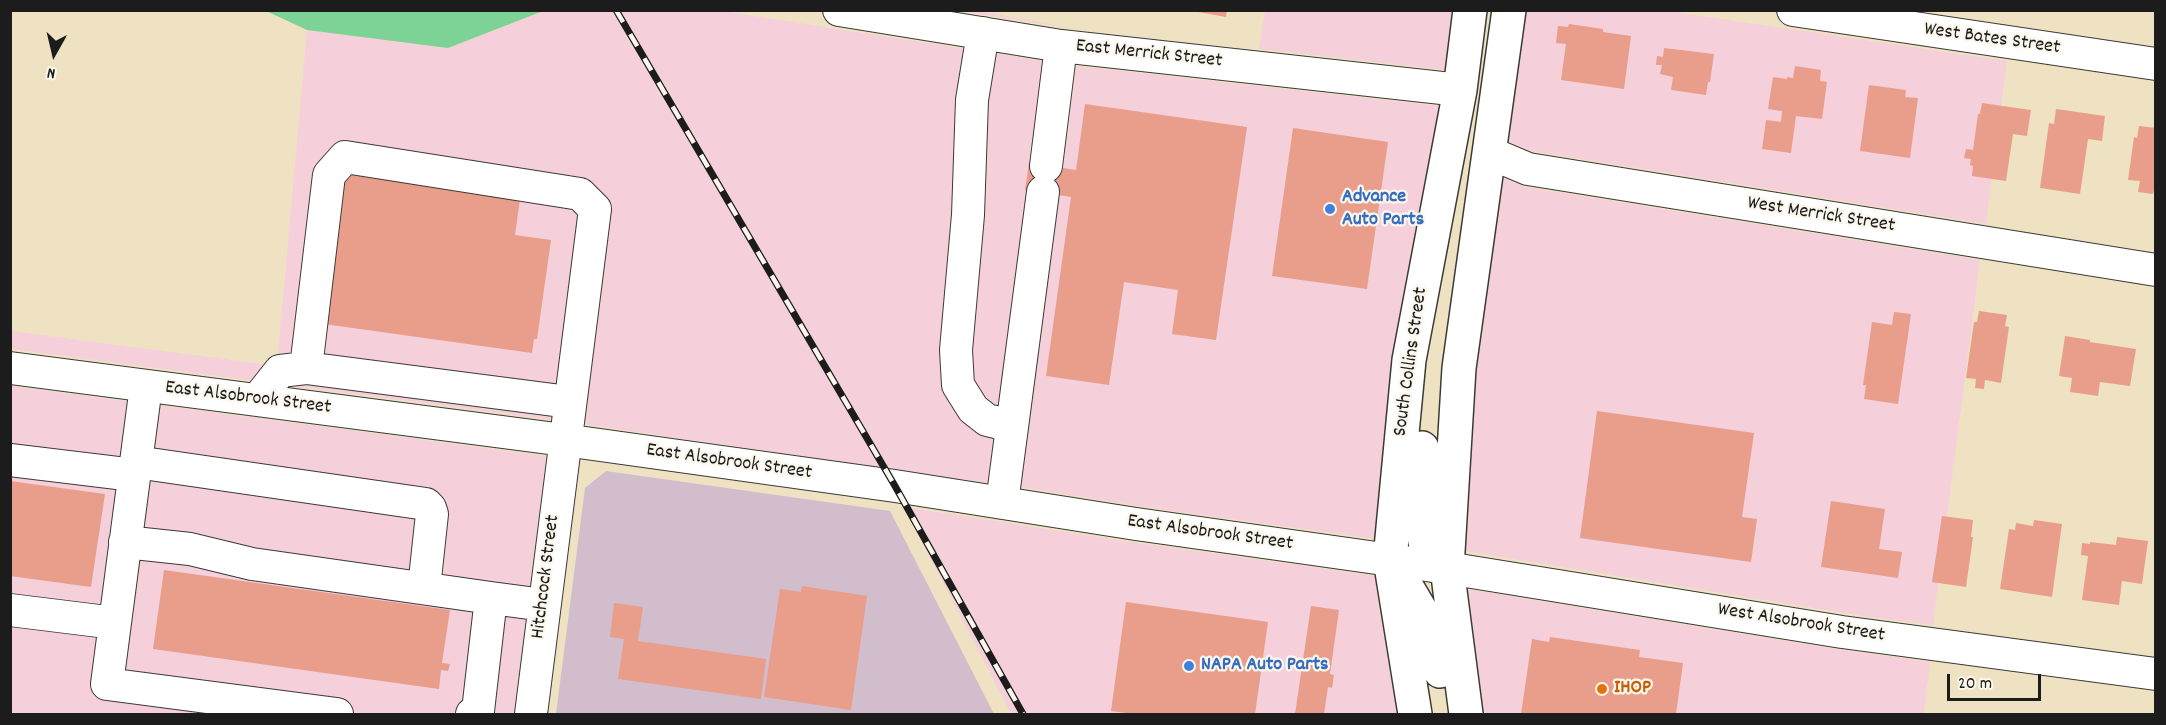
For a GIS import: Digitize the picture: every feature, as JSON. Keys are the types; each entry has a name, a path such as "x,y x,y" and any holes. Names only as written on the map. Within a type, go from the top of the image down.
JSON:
{"main road":[{"name":"South Collins Street","path":"1415,714 1390,559 1408,360 1460,90 1470,10"},
{"path":"1466,714 1447,568 1459,368 1509,10"},
{"path":"1422,291 1425,408 1419,489 1425,542 1447,568"},
{"path":"1390,559 1435,635 1445,714"}],"street":[{"name":"East Merrick Street","path":"839,10 1061,46 1460,90"},
{"name":"West Bates Street","path":"1793,10 2156,64"},
{"path":"983,33 972,100 968,215 956,350 958,385 973,409 987,420 1012,426"},
{"path":"1002,503 1061,46"},
{"name":"West Merrick Street","path":"1490,153 1528,169 2156,270"},
{"name":"Hitchcock Street","path":"306,368 329,175 345,157 580,194 595,209 531,714"},
{"name":"East Alsobrook Street","path":"10,368 564,440 1447,568"},
{"path":"257,400 280,371 306,368 569,402"},
{"path":"146,386 107,684 337,714"},
{"path":"10,460 135,468 426,504 432,514 424,588"},
{"path":"126,542 190,549 252,564 544,605"},
{"name":"West Alsobrook Street","path":"1447,568 1842,632 2156,674"},
{"path":"472,714 478,711 491,598"},
{"path":"10,610 115,623"}],"shaded area":[{"path":"543,11 722,11 1043,61 989,483 583,424 11,349 11,331 277,366 307,30 448,48"},
{"path":"957,11 979,11 1077,29 1064,27"},
{"path":"1265,11 1453,11 1446,70 1259,49"},
{"path":"1525,11 1667,11 2007,61 1986,224 1532,151 1508,141"},
{"path":"1076,66 1440,106 1409,274 1405,274 1405,290 1392,359 1376,539 1138,506 1021,487"},
{"path":"1503,178 1525,187 1980,260 1933,625 1863,616 1464,551 1475,370"},
{"path":"11,386 546,456 514,714 11,714"},
{"path":"606,471 890,511 994,714 556,714 585,488"},
{"path":"904,507 1117,540 1376,576 1398,714 1011,714"},
{"path":"1466,589 1823,647 1930,662 1924,714 1482,714"}],"green space":[{"path":"266,11 543,11 448,48 307,30"}],"building":[{"path":"1187,10 1227,10 1226,17"},
{"path":"1569,24 1631,36 1624,89 1561,80 1566,44 1556,43 1558,26 1568,27"},
{"path":"1664,48 1714,54 1706,95 1671,90 1673,77 1660,74 1662,65 1656,65 1657,56 1663,57"},
{"path":"1795,66 1821,70 1820,81 1827,82 1822,119 1796,116 1791,153 1762,149 1766,120 1781,122 1782,111 1768,109 1773,77 1793,78"},
{"path":"1869,85 1906,90 1905,97 1918,98 1910,158 1860,151"},
{"path":"1982,103 2031,110 2027,136 2013,134 2006,181 1972,176 1971,159 1964,158 1966,149 1973,150 1978,114 1980,114"},
{"path":"1085,104 1247,127 1216,340 1172,334 1178,290 1124,282 1109,385 1046,376 1071,197 1025,190 1029,163 1076,170"},
{"path":"2056,109 2105,116 2102,141 2088,139 2080,194 2040,188 2049,123 2054,124"},
{"path":"2139,126 2156,128 2156,183 2153,194 2138,192 2140,181 2128,180 2134,137 2137,138"},
{"name":"Advance Auto Parts","path":"1293,128 1388,142 1367,289 1272,276"},
{"path":"343,167 521,192 515,235 551,240 537,339 534,339 532,353 324,324"},
{"path":"1979,311 2007,315 2005,326 2009,327 2001,383 1985,380 1984,389 1975,388 1976,379 1966,378 1974,322 1977,322"},
{"path":"1894,312 1911,314 1898,404 1864,399 1866,385 1863,385 1872,322 1892,325"},
{"path":"2065,336 2136,349 2130,386 2100,382 2098,396 2070,392 2072,378 2059,376"},
{"path":"1597,411 1754,433 1742,517 1757,519 1751,562 1580,538"},
{"path":"10,481 105,494 91,587 10,576"},
{"path":"1831,501 1885,509 1879,549 1902,552 1898,578 1821,567"},
{"path":"1942,516 1973,520 1966,587 1932,582"},
{"path":"2034,520 2062,524 2052,597 2000,589 2009,529 2015,530 2016,523 2033,526"},
{"path":"2117,537 2148,541 2142,584 2122,581 2119,605 2082,600 2088,556 2081,555 2082,543 2116,545"},
{"path":"164,570 450,610 442,663 450,664 448,671 441,670 439,689 153,649"},
{"path":"802,586 867,596 851,710 764,697 780,589 801,592"},
{"name":"NAPA Auto Parts","path":"1126,602 1268,622 1255,714 1134,714 1111,711"},
{"path":"614,603 643,607 638,641 766,659 761,699 618,679 624,639 610,637"},
{"path":"1311,606 1339,610 1330,674 1334,675 1332,688 1328,687 1324,714 1295,714"},
{"name":"IHOP","path":"1550,637 1640,650 1639,657 1683,663 1676,714 1521,714 1532,639 1549,642"}],"railway":[{"path":"616,10 895,486 1023,714"}],"place":[{"name":"Advance Auto Parts","path":"1330,209"},
{"name":"NAPA Auto Parts","path":"1189,666"},
{"name":"IHOP","path":"1602,689"}]}
